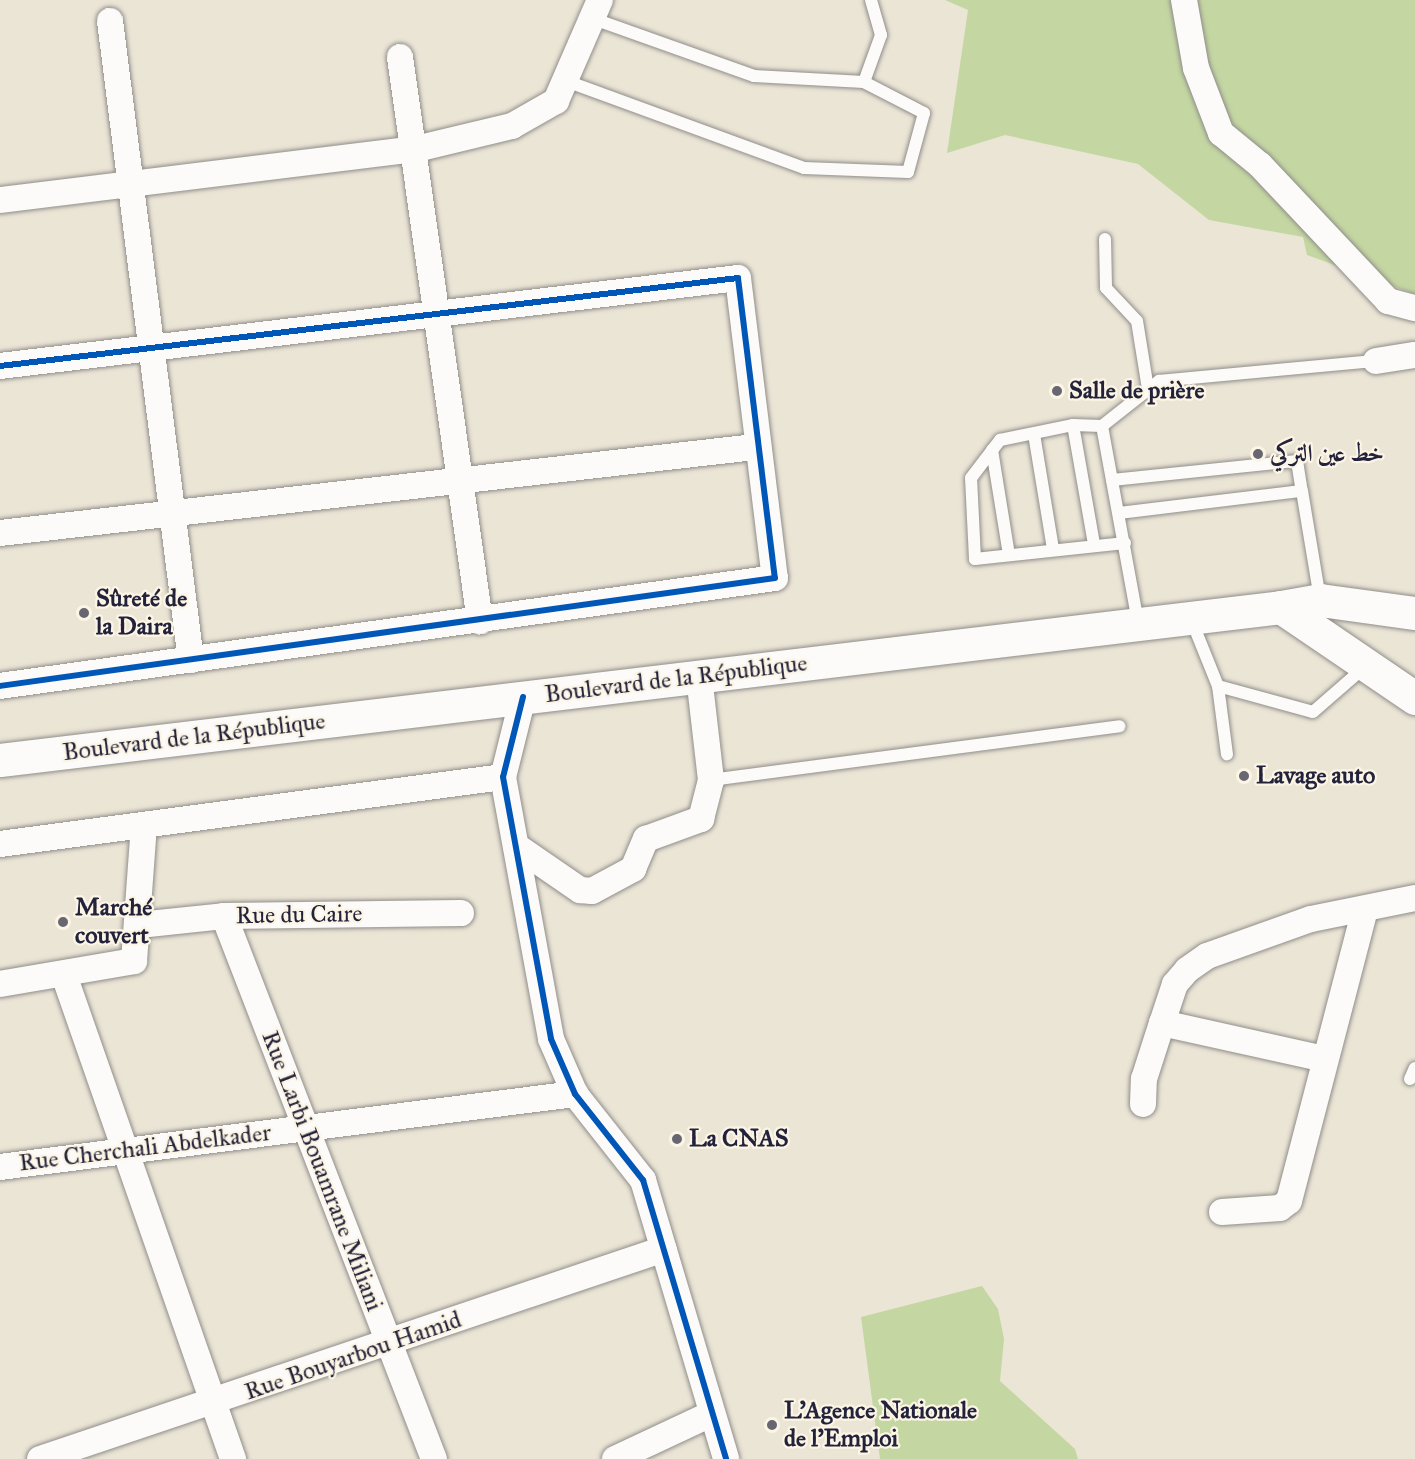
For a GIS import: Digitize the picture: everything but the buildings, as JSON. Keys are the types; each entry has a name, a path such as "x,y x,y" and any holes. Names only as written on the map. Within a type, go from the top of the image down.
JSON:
{"main road":[{"name":"Boulevard de la République","path":"0,760 1281,607 1320,600 1415,613"},
{"path":"1281,607 1415,698"}],"street":[{"path":"1184,0 1196,68 1221,133 1260,165 1388,300 1415,308"},
{"path":"0,200 416,149 512,126 556,101 569,82 597,10"},
{"path":"110,21 148,348 191,660"},
{"path":"400,57 416,149 457,480 480,621"},
{"path":"0,366 738,278 755,447 775,578 480,621 0,686"},
{"path":"1376,361 1415,355"},
{"path":"0,533 755,447"},
{"path":"516,846 580,890 592,891 633,869 646,839 702,819 711,780 699,676"},
{"path":"523,697 503,777 551,1039 575,1094 643,1180 726,1459"},
{"path":"0,844 503,777"},
{"path":"0,984 64,975 134,961 139,925 144,825"},
{"path":"1143,1104 1144,1079 1175,984 1207,956 1311,919 1365,910 1415,898"},
{"path":"1222,1212 1280,1208 1289,1201 1365,910"},
{"name":"Rue du Caire","path":"139,925 224,916 461,912"},
{"name":"Rue Larbi Bouamrane Miliani","path":"224,916 434,1459"},
{"path":"64,975 233,1459"},
{"path":"1162,1023 1325,1059"},
{"name":"Rue Cherchali Abdelkader","path":"0,1167 126,1154 305,1127 575,1094"},
{"name":"Rue Bouyarbou Hamid","path":"40,1459 214,1404 664,1249"},
{"path":"615,1459 711,1414"}],"lane":[{"path":"864,82 881,35 872,0"},
{"path":"569,82 804,168 908,172 924,113 864,82 754,76 597,10"},
{"path":"1105,239 1106,288 1137,321 1148,389"},
{"path":"1125,543 1094,544 975,559 967,492 971,478 993,450 1011,435 1034,434 1073,425 1102,426 1159,381 1376,361"},
{"path":"1073,425 1094,544"},
{"path":"1102,426 1139,624"},
{"path":"1034,434 1053,549"},
{"path":"993,450 1009,555"},
{"path":"1112,480 1297,461 1320,600"},
{"path":"1119,513 1302,491"},
{"path":"1190,618 1218,686 1227,754"},
{"path":"1218,686 1313,712 1366,666"},
{"path":"711,780 1119,726"}],"green space":[{"path":"945,0 1415,0 1415,294 1307,255 1303,237 1209,220 1138,164 1005,135 947,153 968,10"},
{"path":"982,1286 998,1309 1004,1339 1000,1381 1075,1449 1078,1459 880,1459 861,1317"}],"cycle path":[{"path":"0,366 738,278 775,578 0,686"},
{"path":"523,697 503,777 551,1039 575,1094 643,1180 726,1459"}],"place":[{"name":"Salle de prière","path":"1057,391"},
{"name":"خط عين التركي","path":"1258,454"},
{"name":"Sûreté de la Daira","path":"84,613"},
{"name":"Lavage auto","path":"1244,776"},
{"name":"Marché couvert","path":"63,922"},
{"name":"La CNAS","path":"677,1139"},
{"name":"L’Agence Nationale de l’Emploi","path":"772,1425"}]}
